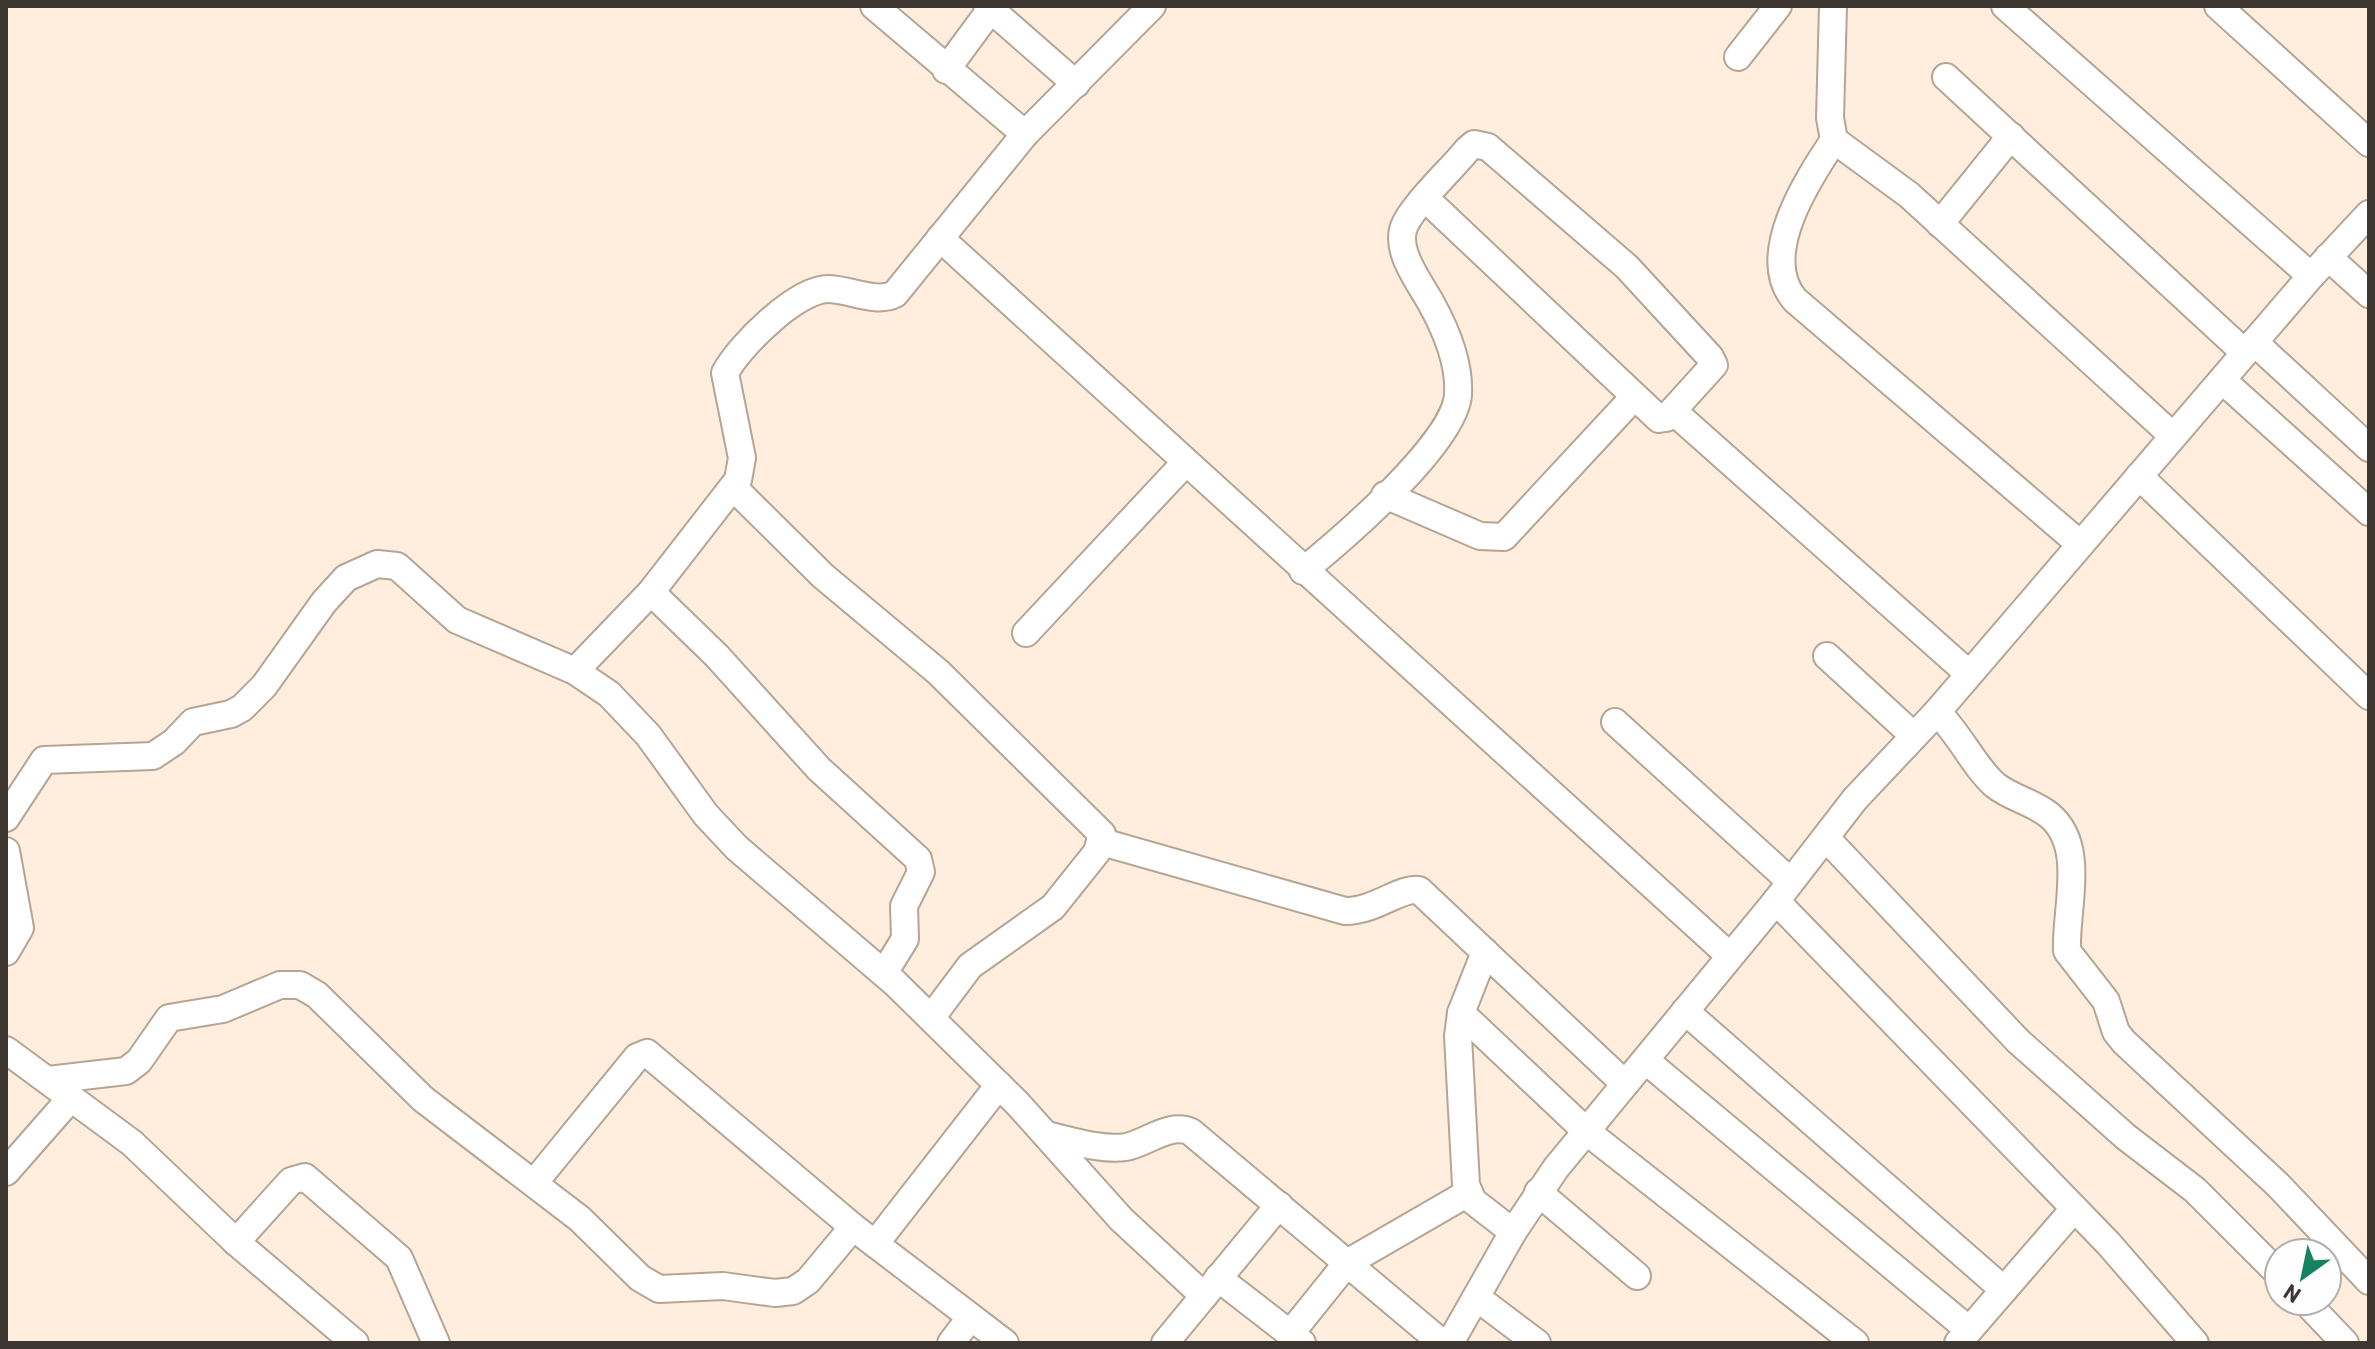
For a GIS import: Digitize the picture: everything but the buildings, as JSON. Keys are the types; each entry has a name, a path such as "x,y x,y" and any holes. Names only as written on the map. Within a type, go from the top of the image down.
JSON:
{"street":[{"path":"874,6 1025,134"},
{"path":"1738,57 1778,6"},
{"path":"1833,6 1830,118 1834,140 1806,183 1792,214 1781,269 1784,286 1795,300 2080,544"},
{"path":"2218,6 2369,143"},
{"path":"946,70 989,8 1076,84"},
{"path":"2014,9 2320,267 2369,294"},
{"path":"575,671 651,592 734,488 742,458 725,383 727,368 765,325 815,292 831,289 891,296 1025,134 1076,84 1138,11"},
{"path":"1946,77 2250,347 2369,448"},
{"path":"1940,224 2011,136"},
{"path":"1834,140 1892,182 2173,436"},
{"path":"1303,571 1340,541 1385,495 1441,434 1451,418 1458,395 1451,350 1441,321 1402,242 1403,227 1426,199 1477,143 1488,147 1627,267 1713,362 1708,374 1673,411 1659,419 1426,199"},
{"path":"1450,1343 1538,1192 1855,799 1937,712 2250,347 2369,214"},
{"path":"940,238 1730,956"},
{"path":"2222,380 2369,512"},
{"path":"1385,495 1480,536 1504,537 1634,397"},
{"path":"1673,411 1968,673"},
{"path":"1026,633 1185,463"},
{"path":"2139,476 2369,696"},
{"path":"734,488 823,576 938,672 1099,828 1102,842 1053,907 970,966 931,1018"},
{"path":"6,818 44,760 153,756 174,742 193,722 231,714 242,708 264,686 324,602 346,578 364,567 388,563 397,566 457,620 575,671 629,713 706,815 746,857 884,973 931,1018 999,1085 1130,1229 1211,1287 1296,1339 1347,1263 1468,1193"},
{"path":"651,592 717,656 819,769 918,859 921,872 904,906 905,939 884,973"},
{"path":"1827,656 1914,736"},
{"path":"1937,712 1955,729 1995,784 2049,815 2065,835 2071,855 2067,951 2106,1001 2116,1032 2278,1185 2369,1281"},
{"path":"1615,722 1783,891 2195,1343"},
{"path":"1826,838 2018,1041 2126,1137 2195,1190 2263,1258"},
{"path":"1102,842 1345,911 1373,908 1407,890 1419,890 1625,1084"},
{"path":"6,851 20,928 6,952"},
{"path":"1485,952 1461,1013 1458,1049 1468,1193 1481,1209 1513,1232"},
{"path":"48,1080 126,1071 139,1061 169,1018 223,1009 280,985 300,985 317,995 423,1099 599,1236 640,1278 669,1291 708,1286 775,1293 793,1291 808,1281 853,1227"},
{"path":"1685,1011 2004,1290"},
{"path":"1461,1013 1586,1131 1855,1343"},
{"path":"6,1050 154,1161 236,1242 355,1343"},
{"path":"534,1183 637,1057 647,1053 853,1227 1005,1343"},
{"path":"1645,1060 1964,1337 2074,1209"},
{"path":"875,1244 999,1085"},
{"path":"6,1172 71,1098"},
{"path":"1046,1135 1115,1148 1136,1144 1170,1130 1186,1129 1442,1343"},
{"path":"236,1242 291,1181 305,1177 399,1258 436,1343"},
{"path":"1538,1192 1637,1276"},
{"path":"1165,1343 1279,1205"},
{"path":"1476,1297 1537,1343"},
{"path":"2320,1317 2345,1343"},
{"path":"951,1343 970,1318"}]}
